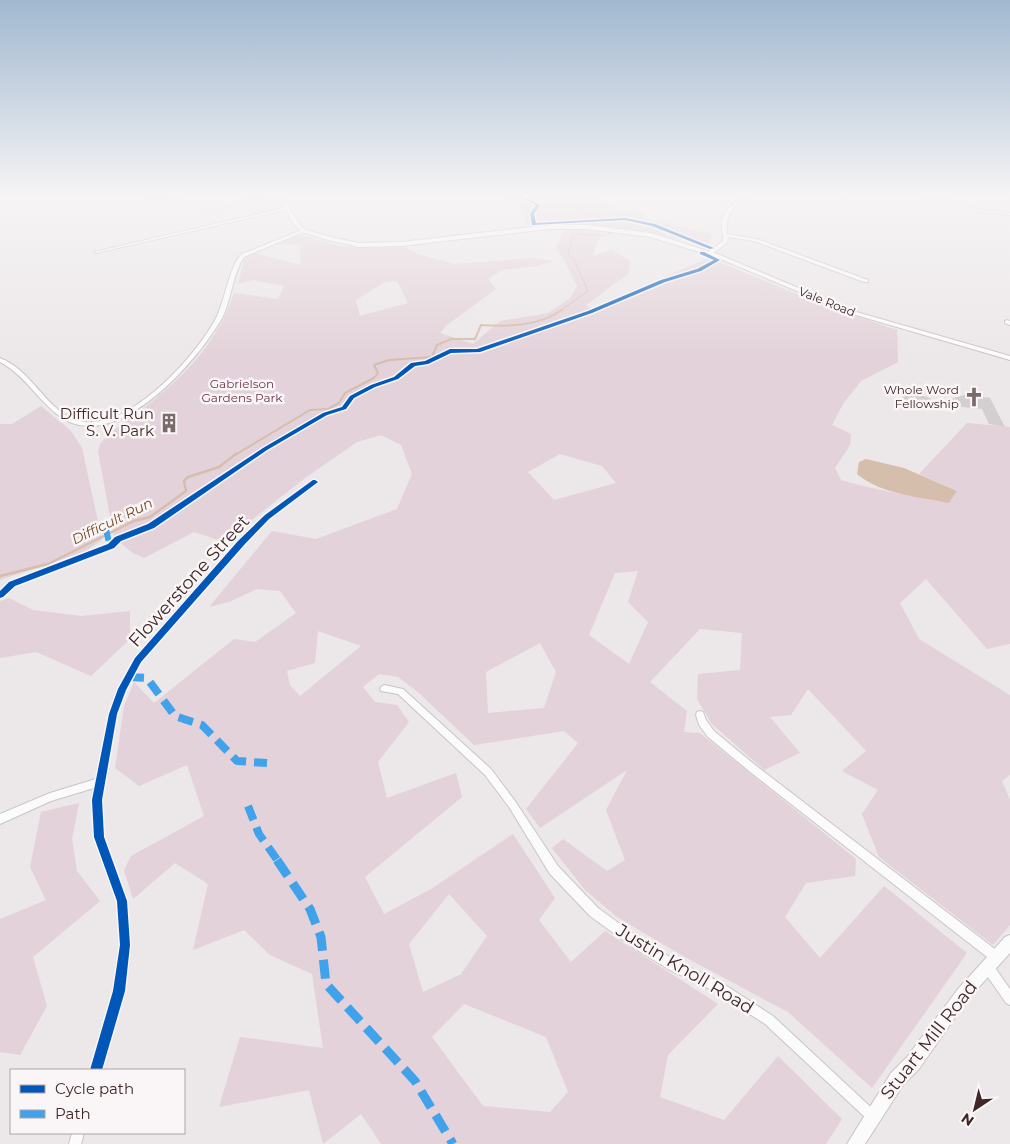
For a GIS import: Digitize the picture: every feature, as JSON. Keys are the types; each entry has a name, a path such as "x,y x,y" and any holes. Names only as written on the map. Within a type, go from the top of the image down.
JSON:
{"main road":[{"name":"Vale Road","path":"699,249 851,312 1010,358"},
{"name":"Stuart Mill Road","path":"855,1144 897,1079 913,1063 963,994 1010,942"}],"street":[{"path":"96,252 107,249"},
{"path":"0,360 19,370 56,410 68,419 81,424 101,424 116,420 161,388 186,366 207,339 227,299 238,260 255,249"},
{"path":"710,253 715,249"},
{"path":"780,249 866,281"},
{"name":"Flowerstone Street","path":"96,1069 119,991 125,945 122,901 99,838 97,800 113,714 122,689 138,660 240,543 267,517 315,482"},
{"name":"Justin Knoll Road","path":"384,689 400,691 488,772 512,804 554,870 594,912 644,948 674,966 718,987 769,1020 872,1116"},
{"path":"700,716 706,729 711,734 992,962 1010,999"},
{"path":"0,819 50,797 101,782"}],"green space":[{"name":"Gabrielson Gardens Park","path":"299,249 409,249 418,254 454,264 532,258 554,261 538,266 502,270 488,279 496,289 447,325 440,333 473,344 500,321 548,313 570,298 577,286 557,249 595,249 592,256 612,250 630,261 628,275 586,305 591,308 709,258 831,308 897,330 898,362 861,381 843,404 832,425 851,434 850,445 835,468 841,480 949,503 957,491 919,474 967,423 1010,427 1010,644 987,649 926,579 900,603 919,639 1010,695 1010,775 1002,781 1010,800 1010,925 993,945 879,857 862,814 878,790 842,771 866,751 808,689 791,715 770,717 800,753 764,770 711,723 697,699 698,674 740,670 742,633 700,629 650,682 687,711 684,732 700,733 856,859 855,876 806,883 785,917 820,958 884,886 967,953 872,1088 788,1012 683,956 617,917 585,890 552,848 563,839 607,871 625,860 606,810 627,770 540,828 526,809 578,743 564,731 474,745 419,693 398,677 379,674 363,687 375,702 397,705 409,722 378,762 387,798 456,773 462,797 365,877 384,914 431,889 513,834 555,898 539,920 571,962 605,931 718,1004 668,1055 660,1097 724,1120 778,1056 842,1119 826,1144 381,1144 361,1114 323,1144 309,1090 219,1107 240,1037 323,1048 312,974 270,955 244,930 193,950 208,884 175,863 133,899 124,870 131,856 204,816 187,765 139,786 115,768 124,706 134,682 154,703 234,639 255,642 296,613 280,591 257,589 229,602 209,607 272,531 316,539 397,509 412,474 401,445 381,435 357,442 305,478 224,542 194,532 144,558 133,553 114,538 98,451 100,444 115,429 144,408 173,383 198,357 218,328 234,293 278,299 284,286 253,280 238,284 244,260 254,253 301,265","holes":["397,281 408,303 360,316 356,300 385,282","560,454 602,466 616,483 554,500 528,472","638,571 628,602 648,622 629,664 589,635 615,573","318,631 361,646 300,696 290,685 287,671 315,663","540,643 556,672 544,708 488,713 486,672","449,894 487,936 461,974 423,992 409,944","464,1004 546,1037 568,1092 550,1112 483,1106 432,1037"]},
{"path":"41,406 71,431 82,448 102,540 84,552 0,580 0,424 12,424"},
{"path":"9,598 33,610 81,616 130,611 130,639 91,676 36,652 0,658 0,601"},
{"path":"79,803 72,839 77,871 100,901 33,957 47,1006 20,1055 0,1052 0,919 46,900 30,867 41,812"}],"shaded area":[{"path":"866,459 904,468 957,491 949,503 877,486 857,474 859,462"}],"building":[{"name":"Whole Word Fellowship","path":"902,390 930,398 931,404 916,401 916,407 903,405"},
{"name":"Whole Word Fellowship","path":"971,393 972,396 990,398 1005,427 989,424 982,409 962,407 951,399"}],"waterway":[{"name":"Difficult Run","path":"560,311 588,291 574,259 568,254 569,249"},
{"name":"Difficult Run","path":"235,455 310,410 328,409 339,403 345,393 374,378 378,373 374,365 389,360 432,357 437,345 451,339 475,339 481,325 502,326 534,322 562,310"},
{"name":"Difficult Run","path":"0,576 48,564 134,521 150,517 186,491 184,481 188,477 219,467 236,454"}],"marked path":[{"path":"106,529 109,543"},
{"path":"129,677 147,678 175,716 202,725 237,761 267,763"},
{"path":"248,806 259,834 310,909 321,937 326,984 415,1081 453,1144"}],"cycle path":[{"path":"0,595 12,584 111,546 118,539 151,526 265,449 325,414 344,408 352,397 373,386 396,378 413,364 426,363 450,351 478,351 590,312 663,281 699,270 718,260 702,253"},
{"path":"96,1069 119,991 125,945 122,901 99,837 97,800 113,714 122,689 138,660 241,543 267,517 315,482"}],"place":[{"name":"Whole Word Fellowship","path":"974,397"},
{"name":"Difficult Run S. V. Park","path":"169,423"}]}
